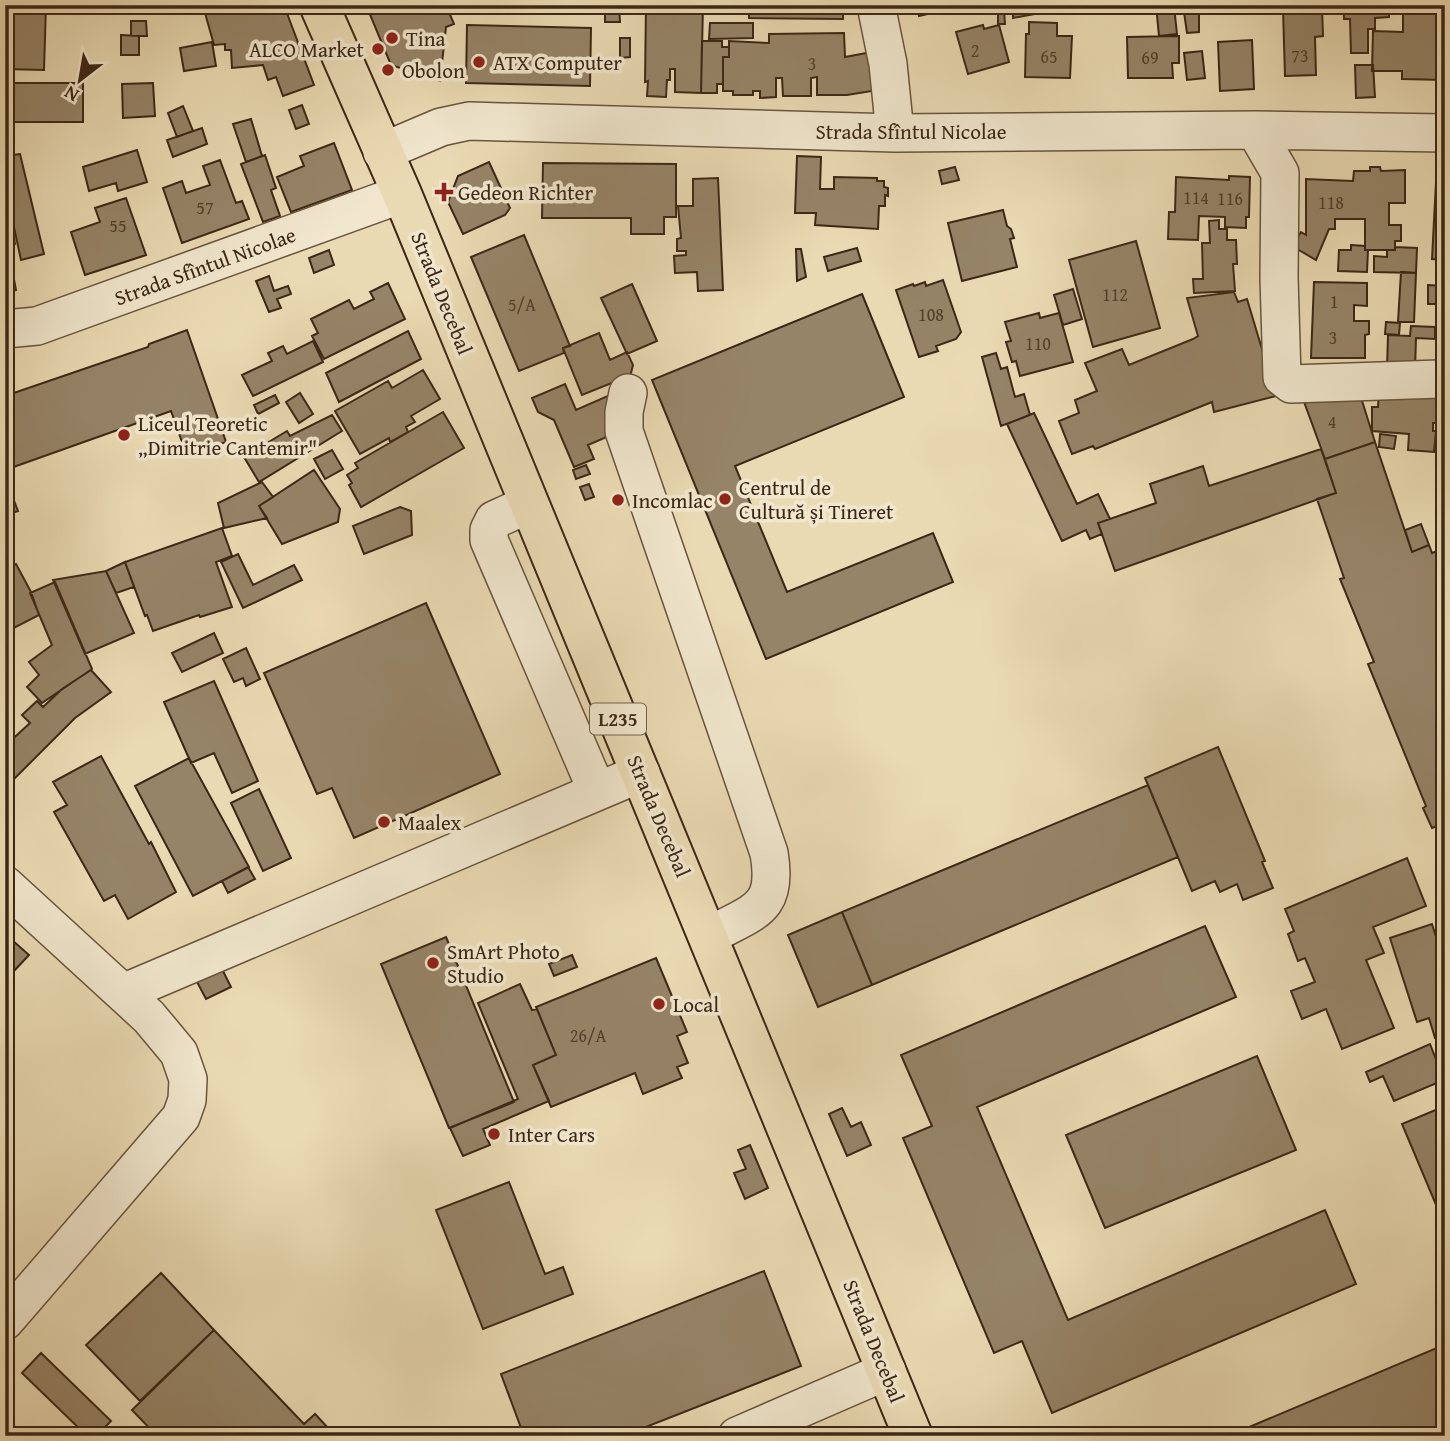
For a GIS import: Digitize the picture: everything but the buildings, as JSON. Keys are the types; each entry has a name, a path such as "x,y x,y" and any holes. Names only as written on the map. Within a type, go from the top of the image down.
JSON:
{"main road":[{"name":"Strada Decebal","path":"319,5 402,194 913,1436"}],"street":[{"path":"876,5 888,64 895,133"},
{"name":"Strada Sfîntul Nicolae","path":"382,152 441,127 469,121 895,133 1255,130 1445,133"},
{"path":"1255,130 1279,173 1282,377 1290,384 1440,379"},
{"name":"Strada Sfîntul Nicolae","path":"5,329 37,326 402,194"},
{"path":"628,393 624,430 769,853 773,876 768,899 757,909 709,936"},
{"path":"529,504 494,520 488,540 597,791"},
{"path":"123,993 641,773"},
{"path":"5,885 149,1017 179,1053 188,1079 187,1100 181,1117 5,1321"},
{"path":"737,1436 887,1371"}],"place":[{"name":"Tina","path":"392,38"},
{"name":"ALCO Market","path":"378,49"},
{"name":"ATX Computer","path":"479,62"},
{"name":"Obolon","path":"388,70"},
{"name":"Gedeon Richter","path":"444,192"},
{"name":"Liceul Teoretic „Dimitrie Cantemir\"","path":"124,435"},
{"name":"Centrul de Cultură și Tineret","path":"725,499"},
{"name":"Incomlac","path":"618,500"},
{"name":"Maalex","path":"384,822"},
{"name":"SmArt Photo Studio","path":"433,963"},
{"name":"Local","path":"659,1004"},
{"name":"Inter Cars","path":"494,1134"}]}
